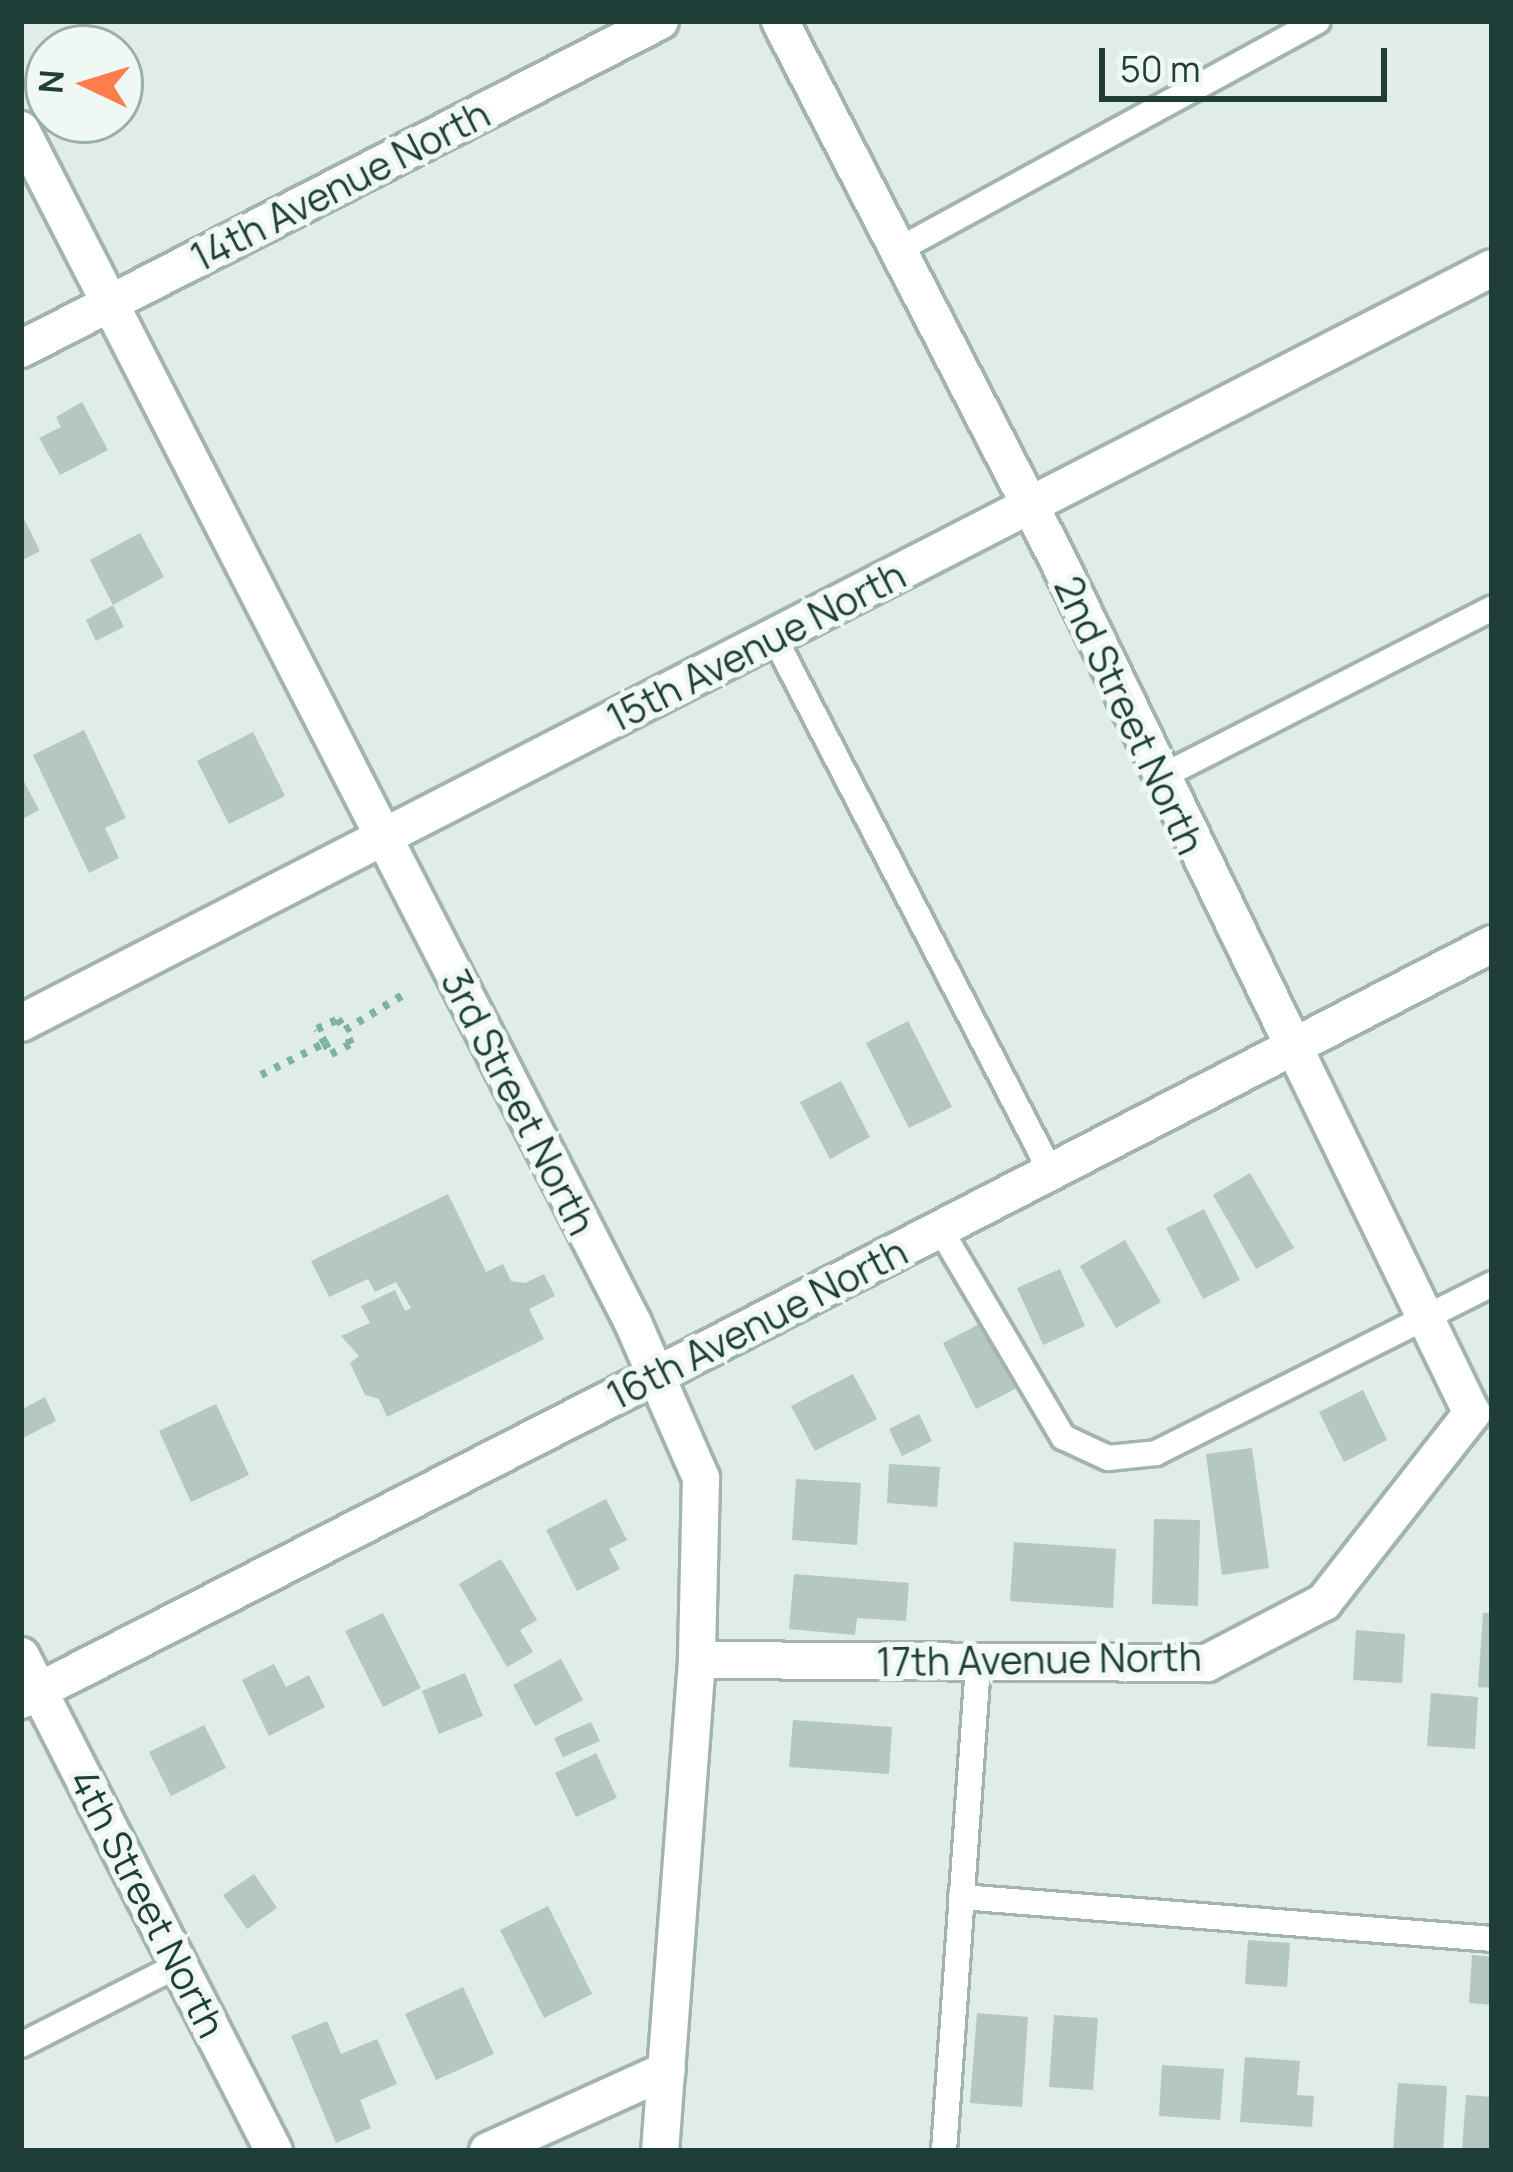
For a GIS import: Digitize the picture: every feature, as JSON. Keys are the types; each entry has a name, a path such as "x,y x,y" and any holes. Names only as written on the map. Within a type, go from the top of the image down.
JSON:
{"street":[{"name":"14th Avenue North","path":"21,349 660,21"},
{"name":"2nd Street North","path":"780,21 1030,506 1157,779 1482,1415"},
{"name":"3rd Street North","path":"21,130 658,1374 701,1478 697,1660 659,2151"},
{"name":"15th Avenue North","path":"21,1023 1492,268"},
{"name":"16th Avenue North","path":"30,1696 1492,944"},
{"name":"17th Avenue North","path":"697,1660 1207,1663 1324,1601 1482,1415"},
{"name":"4th Street North","path":"21,1656 30,1696 179,1965 274,2151"},
{"path":"488,2151 667,2070"}],"lane":[{"path":"898,250 1318,21"},
{"path":"1157,779 1492,608"},
{"path":"774,637 1051,1172"},
{"path":"940,1229 1063,1437 1108,1458 1156,1453 1492,1284"},
{"path":"944,2151 978,1663"},
{"path":"961,1897 1492,1939"},
{"path":"21,2044 179,1965"}],"path":[{"path":"345,1030 408,992"},
{"path":"338,1019 345,1030 352,1044 331,1054 317,1029 338,1019"},
{"path":"262,1075 325,1043"}],"building":[{"path":"82,402 108,450 60,475 39,438 61,427 56,417"},
{"path":"21,513 40,551 21,561"},
{"path":"140,533 164,577 113,605 90,560"},
{"path":"113,605 124,627 96,641 86,620"},
{"path":"84,730 126,818 105,828 119,858 89,873 33,755"},
{"path":"253,732 285,796 229,824 197,761"},
{"path":"21,776 39,810 21,820"},
{"path":"908,1021 952,1107 909,1128 866,1043"},
{"path":"841,1081 870,1137 830,1159 800,1102"},
{"path":"1250,1173 1294,1248 1256,1269 1213,1195"},
{"path":"448,1194 486,1272 503,1264 511,1281 525,1283 544,1274 555,1296 529,1309 544,1339 387,1417 379,1399 365,1395 350,1363 359,1356 341,1336 370,1323 361,1306 395,1290 405,1311 411,1308 396,1282 375,1292 368,1279 329,1297 311,1261"},
{"path":"1204,1209 1240,1280 1203,1299 1166,1228"},
{"path":"1125,1240 1161,1302 1116,1328 1080,1266"},
{"path":"1060,1269 1085,1326 1043,1345 1017,1288"},
{"path":"987,1320 1021,1386 976,1409 943,1343"},
{"path":"853,1374 877,1419 815,1451 791,1406"},
{"path":"1363,1390 1387,1440 1344,1462 1319,1412"},
{"path":"45,1397 56,1421 21,1439 21,1410"},
{"path":"216,1404 249,1475 191,1502 159,1431"},
{"path":"919,1414 932,1441 902,1456 889,1429"},
{"path":"1252,1448 1269,1568 1222,1575 1206,1454"},
{"path":"889,1464 940,1467 937,1507 887,1503"},
{"path":"796,1479 861,1483 857,1545 792,1540"},
{"path":"606,1499 627,1540 609,1549 620,1569 577,1591 546,1530"},
{"path":"1154,1519 1200,1520 1198,1606 1152,1604"},
{"path":"1014,1542 1116,1549 1113,1608 1010,1601"},
{"path":"501,1559 537,1620 520,1630 533,1652 507,1667 459,1584"},
{"path":"794,1574 909,1583 906,1621 857,1618 855,1635 789,1629"},
{"path":"383,1613 421,1688 383,1707 345,1631"},
{"path":"1483,1613 1492,1613 1492,1688 1478,1687"},
{"path":"1356,1630 1405,1634 1402,1683 1353,1680"},
{"path":"561,1659 583,1700 535,1726 513,1685"},
{"path":"274,1664 286,1687 309,1675 325,1707 269,1736 242,1680"},
{"path":"465,1673 483,1716 439,1734 422,1691"},
{"path":"1431,1693 1478,1697 1475,1749 1427,1746"},
{"path":"793,1720 892,1727 889,1774 789,1767"},
{"path":"591,1722 600,1741 563,1757 554,1738"},
{"path":"204,1725 226,1768 171,1796 149,1752"},
{"path":"596,1753 617,1798 576,1817 555,1773"},
{"path":"254,1874 277,1908 247,1929 223,1895"},
{"path":"548,1906 592,1994 544,2018 500,1930"},
{"path":"1248,1940 1290,1943 1287,1987 1245,1984"},
{"path":"1472,1955 1492,1957 1492,2005 1469,2003"},
{"path":"463,1987 494,2054 436,2080 405,2014"},
{"path":"977,2013 1028,2017 1022,2107 970,2103"},
{"path":"1054,2015 1098,2018 1093,2090 1049,2087"},
{"path":"327,2021 341,2054 377,2039 397,2084 360,2100 371,2128 336,2143 291,2036"},
{"path":"1245,2057 1300,2061 1297,2095 1314,2096 1312,2127 1240,2122"},
{"path":"1162,2065 1224,2069 1220,2120 1159,2116"},
{"path":"1398,2083 1447,2086 1443,2151 1393,2151"},
{"path":"1466,2095 1492,2097 1492,2151 1462,2150"}]}
